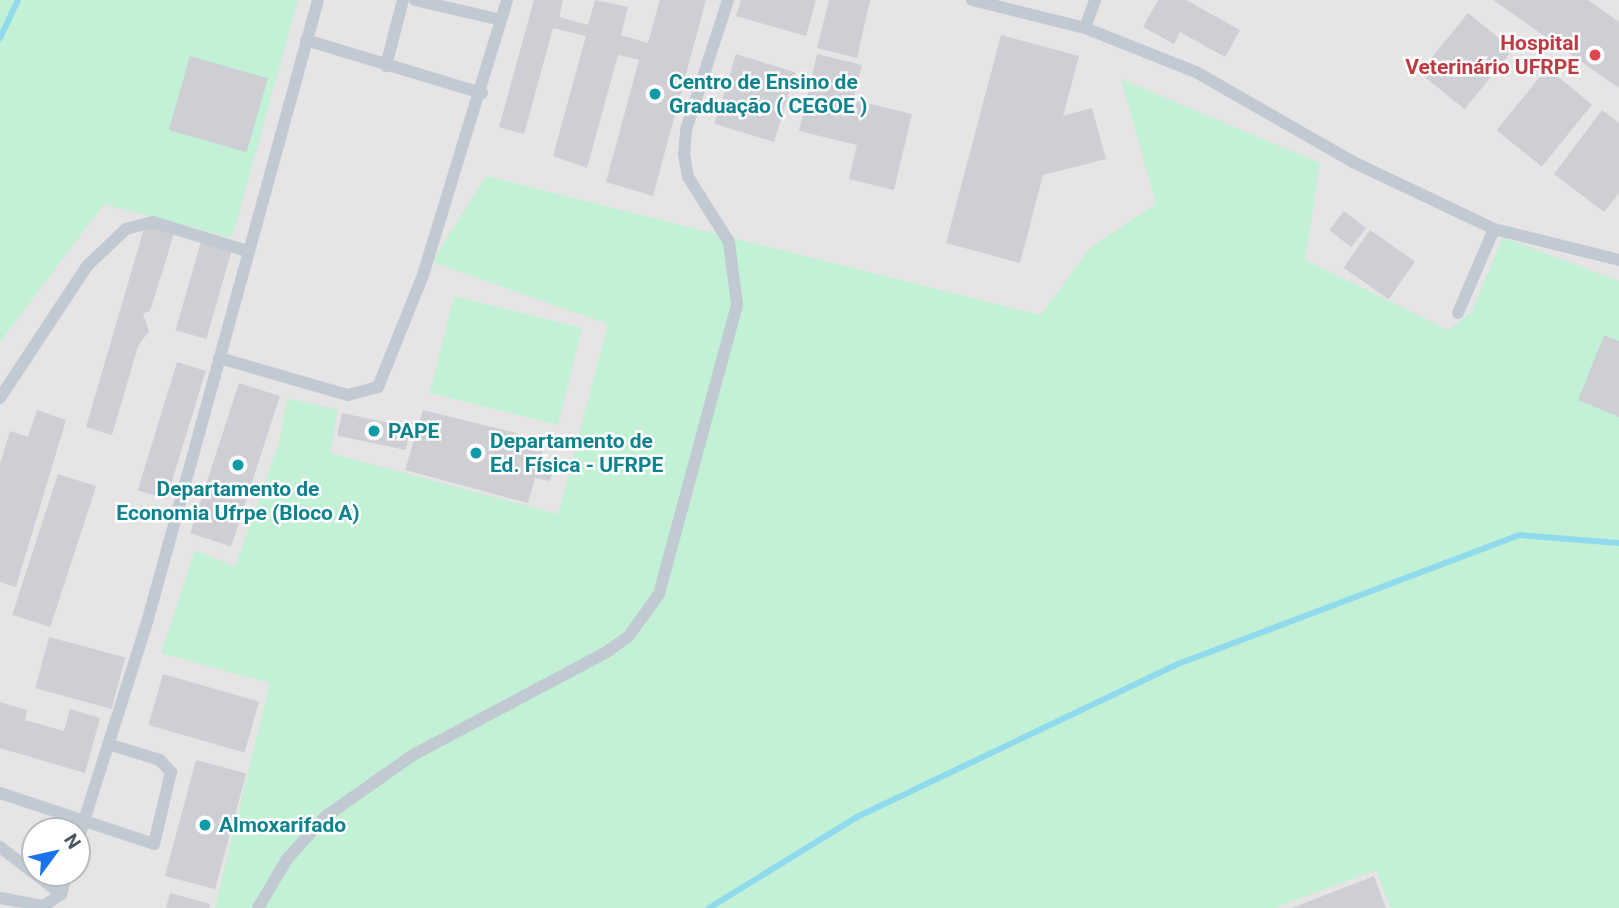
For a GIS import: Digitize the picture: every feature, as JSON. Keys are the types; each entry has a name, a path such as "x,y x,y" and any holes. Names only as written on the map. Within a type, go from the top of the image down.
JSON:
{"lane":[{"path":"85,817 219,358 318,0"},
{"path":"386,66 403,0"},
{"path":"415,0 501,20"},
{"path":"219,358 348,395 377,387 423,275 482,93 507,0"},
{"path":"258,908 286,859 325,817 413,755 605,653 628,637 659,594 737,304 739,283 729,242 688,177 684,155 686,130 728,0"},
{"path":"972,0 1085,28 1245,96 1353,162 1494,229 1619,260"},
{"path":"1085,28 1094,0"},
{"path":"306,40 482,93"},
{"path":"0,398 87,266 126,229 153,222 247,251"},
{"path":"1458,313 1494,229"},
{"path":"91,824 150,846 158,838 171,772 160,760 108,744"},
{"path":"0,793 72,817"},
{"path":"0,847 61,894"},
{"path":"0,898 37,907 61,894 63,887"}],"shaded area":[{"path":"0,0 1619,0 1619,908 0,908"}],"green space":[{"path":"0,0 298,0 232,238 104,204 0,342"},
{"path":"1121,79 1320,163 1305,260 1449,330 1472,311 1503,237 1619,281 1619,908 1391,908 1376,870 1274,908 215,908 270,683 161,653 195,550 235,567 280,440 287,398 338,410 330,453 558,514 608,324 432,262 486,176 1041,315 1090,248 1156,204"},
{"path":"454,296 582,328 558,425 430,393"}],"building":[{"name":"Centro de Ensino de Graduação ( CEGOE )","path":"534,0 563,0 559,17 588,25 595,0 628,7 621,35 648,43 660,0 706,0 653,196 606,182 639,60 618,55 587,168 553,156 586,36 553,28 524,134 499,127"},
{"path":"741,0 816,0 806,36 736,16"},
{"path":"829,0 870,0 857,58 817,48"},
{"path":"1158,0 1186,0 1240,30 1225,57 1180,32 1174,44 1143,27"},
{"name":"Hospital Veterinário UFRPE","path":"1493,0 1588,0 1619,22 1619,88"},
{"path":"1468,13 1513,50 1465,109 1420,73"},
{"path":"1001,35 1079,56 1063,116 1092,108 1106,159 1043,175 1020,263 946,243"},
{"path":"736,54 795,72 774,142 715,124"},
{"path":"817,54 862,65 853,100 912,114 894,190 849,179 857,145 799,131"},
{"path":"190,56 268,78 247,152 169,130"},
{"path":"1547,68 1592,105 1542,167 1497,130"},
{"path":"1602,110 1619,123 1619,193 1604,212 1554,174"},
{"path":"1344,211 1366,228 1351,247 1329,230"},
{"path":"145,225 174,234 150,311 143,314 149,331 138,346 112,435 86,427"},
{"path":"1370,230 1415,262 1389,299 1344,268"},
{"path":"202,238 233,247 206,339 176,330"},
{"path":"1604,335 1619,341 1619,417 1578,400"},
{"path":"177,362 206,371 167,499 138,490"},
{"name":"Departamento de Economia Ufrpe (Bloco A)","path":"239,383 280,396 231,547 190,533"},
{"path":"37,410 66,420 16,587 0,582 0,464 10,431 28,437"},
{"name":"Departamento de Ed. Física - UFRPE","path":"423,410 545,440 539,466 553,469 550,481 535,478 528,503 405,470"},
{"name":"PAPE","path":"342,413 410,428 406,450 337,435"},
{"path":"58,474 96,486 50,627 12,615"},
{"path":"49,637 125,657 112,709 35,688"},
{"path":"163,674 259,702 245,753 148,725"},
{"path":"0,702 27,710 25,720 64,731 70,709 100,718 85,773 0,748"},
{"name":"Almoxarifado","path":"196,760 246,773 215,889 165,876"},
{"path":"1374,876 1386,908 1292,908"},
{"path":"170,893 210,904 209,908 166,908"}],"waterway":[{"path":"0,38 18,0"},
{"path":"709,908 857,817 1178,664 1519,535 1619,543"}],"place":[{"name":"Hospital Veterinário UFRPE","path":"1595,55"},
{"name":"Centro de Ensino de Graduação ( CEGOE )","path":"655,94"},
{"name":"PAPE","path":"374,431"},
{"name":"Departamento de Ed. Física - UFRPE","path":"476,453"},
{"name":"Departamento de Economia Ufrpe (Bloco A)","path":"238,465"},
{"name":"Almoxarifado","path":"205,825"}]}
